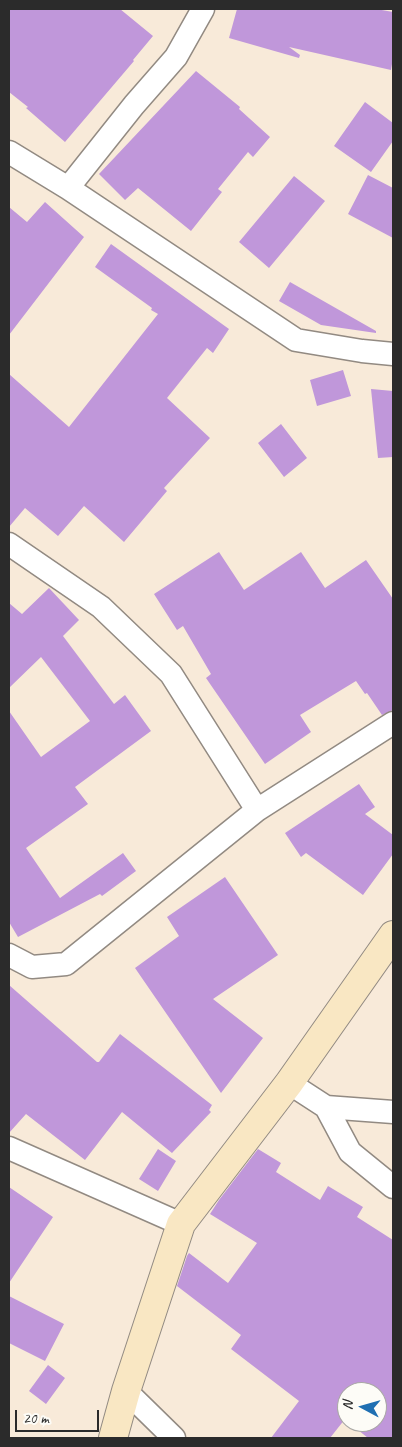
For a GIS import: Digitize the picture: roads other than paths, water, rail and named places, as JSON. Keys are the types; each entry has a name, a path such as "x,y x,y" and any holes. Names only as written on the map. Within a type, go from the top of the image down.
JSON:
{"street":[{"path":"68,188 176,57 203,9"},
{"path":"9,152 68,188 296,340 393,354"},
{"path":"9,544 100,607 171,674 257,810"},
{"path":"9,955 32,967 66,964 257,810 393,723"},
{"path":"113,1438 126,1391 182,1224 289,1082 393,935"},
{"path":"289,1082 326,1107 350,1152 393,1187"},
{"path":"326,1107 393,1112"},
{"path":"9,1148 182,1224"},
{"path":"126,1391 174,1438"}]}
